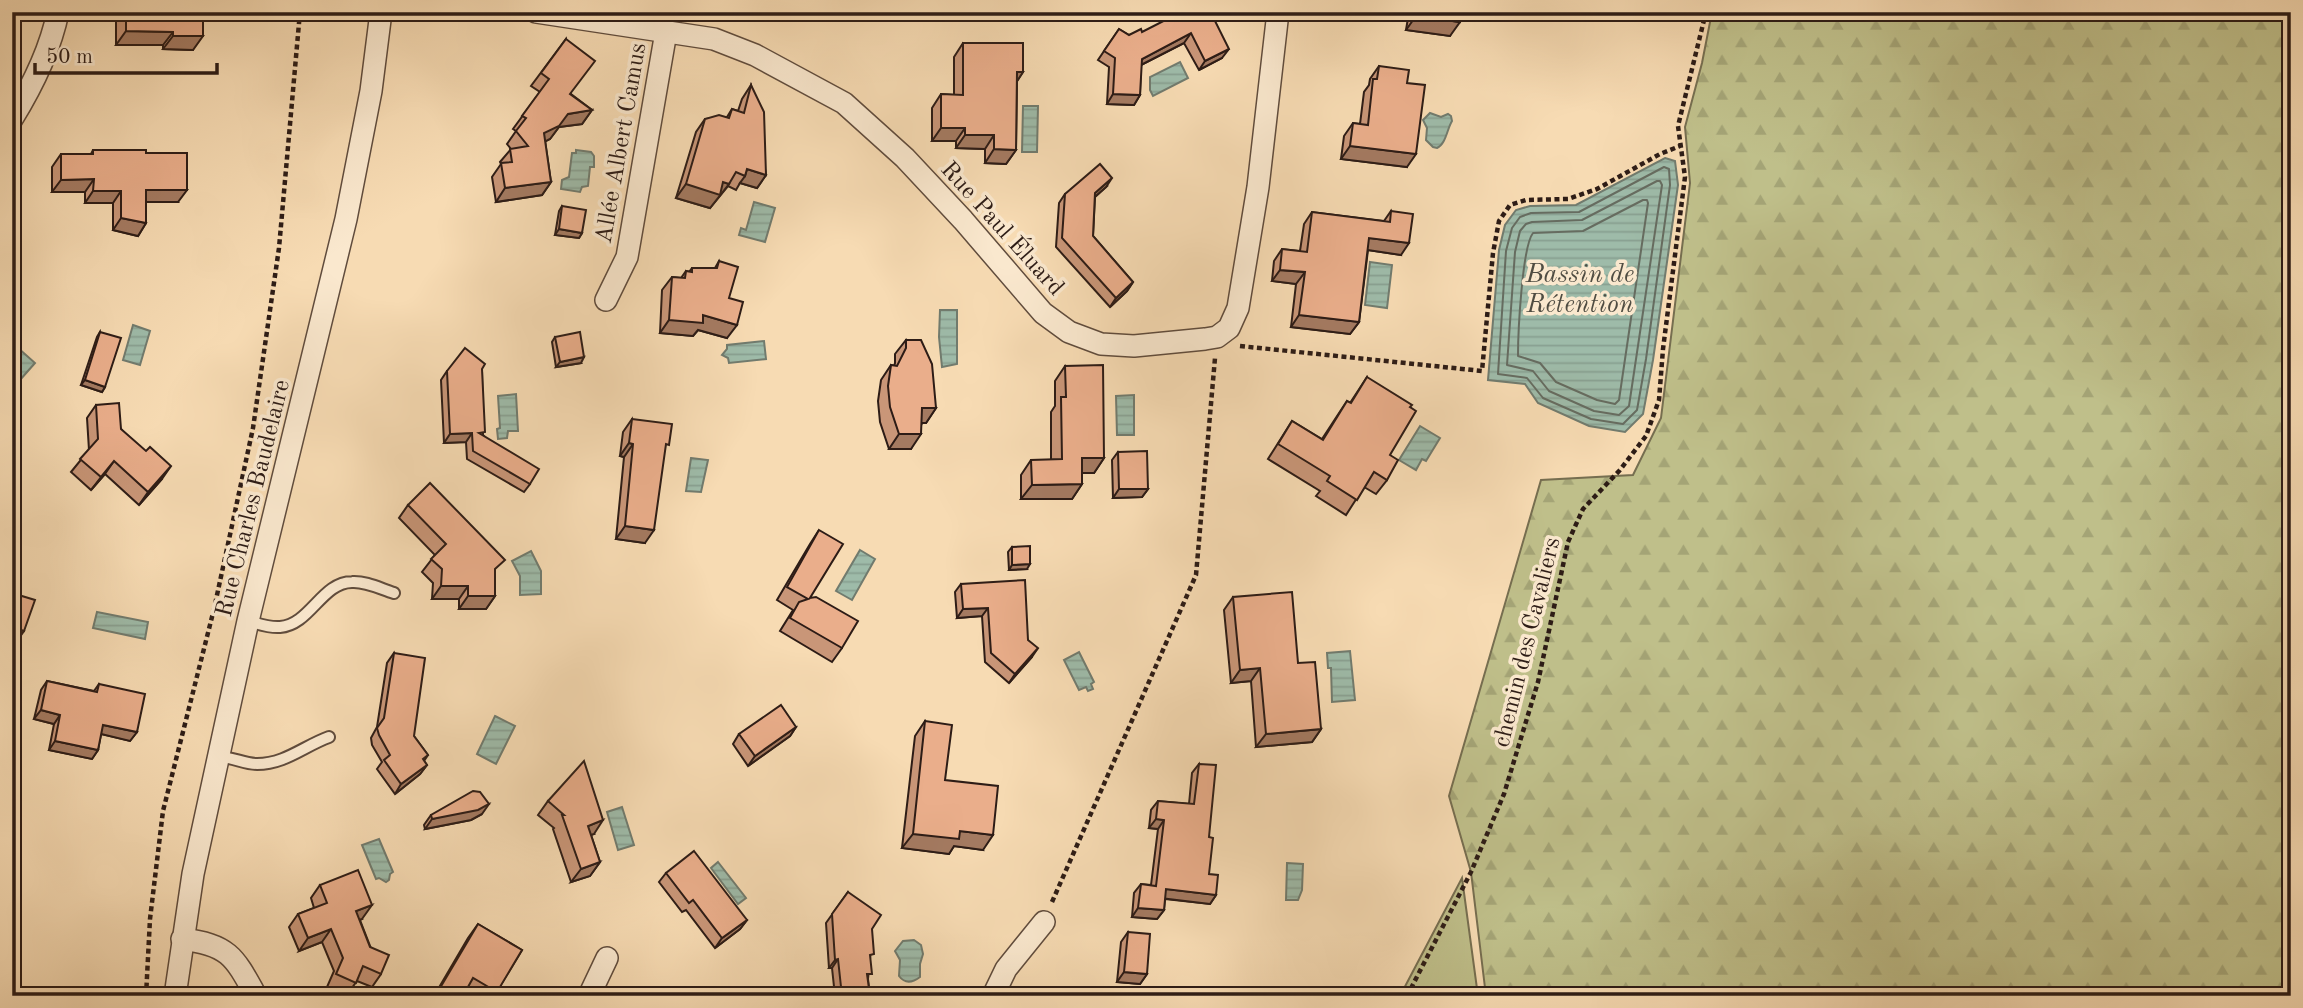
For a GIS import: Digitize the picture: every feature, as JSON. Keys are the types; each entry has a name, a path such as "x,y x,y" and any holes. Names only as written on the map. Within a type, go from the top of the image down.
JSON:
{"street":[{"path":"12,119 37,77 58,12"},
{"name":"Rue Charles Baudelaire","path":"175,996 193,874 248,621 346,219 371,91 381,12"},
{"name":"Rue Paul Éluard","path":"536,12 714,39 755,55 844,103 905,158 1043,313 1069,332 1101,344 1134,346 1221,334"},
{"path":"1221,334 1234,321 1238,308 1258,187 1278,12"},
{"name":"Allée Albert Camus","path":"606,300 628,257 666,32"},
{"path":"992,996 1006,969 1044,922"},
{"path":"182,939 218,946 246,976 256,996"},
{"path":"590,996 607,958"}],"lane":[{"path":"248,621 273,628 291,625 333,589 353,581 394,593"},
{"path":"219,757 253,764 269,763 286,759 329,737"}],"path":[{"path":"146,996 150,919 163,811 214,609 253,428 279,248 300,12"},
{"name":"chemin des Cavaliers","path":"1407,996 1471,872 1504,794 1538,682 1568,542 1583,509 1620,470 1646,436 1659,400 1685,177 1678,126 1706,12"},
{"path":"1221,334 1233,345 1482,371 1493,253 1499,221 1510,205 1526,200 1568,199 1578,196 1680,146"},
{"path":"1044,922 1196,575 1221,334"}],"green space":[{"path":"1712,12 2291,12 2291,996 1486,996 1471,872 1449,796 1541,480 1633,475 1661,418 1690,183 1685,127"},
{"path":"1462,878 1478,996 1400,996"}],"water":[{"path":"1180,62 1188,78 1153,96 1150,77"},
{"path":"1023,106 1038,106 1037,152 1022,152"},
{"path":"1430,113 1441,117 1448,114 1452,121 1444,140 1437,148 1426,140 1427,128 1423,120"},
{"path":"576,150 591,152 594,156 594,167 590,167 588,186 582,187 580,192 561,189 562,180 569,177 572,153 576,153"},
{"name":"Bassin de Rétention","path":"1665,158 1675,161 1678,185 1643,414 1625,432 1589,426 1538,403 1525,384 1488,380 1499,250 1505,225 1516,210 1530,206 1576,205"},
{"path":"754,202 775,208 765,242 739,235 741,228 746,230"},
{"path":"1370,262 1392,265 1387,308 1365,305"},
{"path":"940,310 957,310 957,364 942,367 939,337"},
{"path":"133,325 150,331 140,365 123,360"},
{"path":"764,341 766,359 729,363 728,358 722,355 727,345"},
{"path":"17,347 35,363 12,389 12,364 17,359 12,352"},
{"path":"516,394 518,431 508,431 507,438 498,439 498,396"},
{"path":"1134,395 1134,435 1117,435 1116,396"},
{"path":"1420,426 1440,438 1426,461 1422,459 1416,470 1399,460"},
{"path":"691,458 708,460 701,492 686,491"},
{"path":"860,550 875,559 852,600 836,591"},
{"path":"531,551 541,571 541,594 520,595 520,576 512,561"},
{"path":"97,612 148,622 145,639 93,628"},
{"path":"1350,651 1355,700 1332,702 1331,668 1328,668 1327,653"},
{"path":"1079,652 1094,682 1091,684 1093,689 1088,691 1086,687 1079,690 1064,660"},
{"path":"495,716 515,726 496,764 477,754"},
{"path":"622,807 634,845 618,850 607,812"},
{"path":"379,839 393,872 386,882 376,879 362,845"},
{"path":"718,862 746,898 738,904 711,868"},
{"path":"1287,863 1303,864 1302,890 1298,900 1286,900"},
{"path":"914,940 921,945 923,954 920,977 906,981 899,976 900,960 895,951 903,941"}],"building":[{"path":"126,12 203,12 203,36 126,31"},
{"path":"1181,12 1218,12 1221,18 1215,21 1229,49 1205,61 1191,33 1142,59 1140,95 1113,94 1115,58 1104,51 1119,29 1129,35 1141,29 1142,32"},
{"path":"1417,12 1461,12 1460,22 1416,16"},
{"path":"566,39 595,61 570,94 592,110 568,114 559,126 544,133 551,182 505,188 501,163 512,162 510,149 528,146 516,131 526,118 522,116 549,79 541,73"},
{"path":"963,43 1023,43 1023,72 1017,72 1016,150 994,149 994,135 965,135 965,128 941,128 941,94 963,95"},
{"path":"1379,66 1409,70 1407,83 1425,85 1416,154 1350,146 1353,123 1368,125 1373,79 1377,79"},
{"path":"751,85 764,112 766,175 747,169 745,176 736,172 729,184 723,182 720,195 686,184 705,119 719,115 729,118 732,109 744,113"},
{"path":"93,150 187,153 187,190 146,190 146,223 121,218 121,191 93,191 94,179 61,180 61,154 93,154"},
{"path":"1100,164 1112,178 1095,193 1093,236 1133,282 1116,298 1062,238 1065,194"},
{"path":"562,206 586,210 582,233 559,229"},
{"path":"1391,211 1413,214 1409,243 1369,238 1359,322 1299,315 1305,272 1280,270 1282,249 1307,252 1312,212 1390,222"},
{"path":"719,261 738,267 729,298 743,302 737,325 703,315 703,323 669,320 672,277 685,278 686,271 692,272 692,268 717,268"},
{"path":"100,332 121,338 105,387 85,380"},
{"path":"580,332 584,357 560,362 555,337"},
{"path":"906,340 921,340 932,364 936,408 922,408 921,434 899,434 890,407 888,386 891,365 897,366 906,348"},
{"path":"465,348 485,364 482,369 485,432 479,433 539,469 530,484 473,451 472,433 450,434 447,371"},
{"path":"1103,365 1104,458 1082,458 1082,484 1032,485 1031,460 1062,459 1061,397 1066,397 1065,366"},
{"path":"1367,377 1412,405 1410,407 1416,411 1390,455 1398,460 1387,480 1374,472 1357,500 1327,481 1330,476 1278,444 1292,421 1323,440 1347,401 1351,403"},
{"path":"119,403 121,429 146,451 150,447 171,466 148,492 114,461 101,477 80,459 98,439 96,405"},
{"path":"632,419 672,424 669,445 666,444 654,530 625,526 633,444 629,443"},
{"path":"1147,451 1148,489 1119,489 1118,452"},
{"path":"430,483 505,560 495,569 495,596 468,596 468,586 441,586 442,569 431,559 446,544 408,505"},
{"path":"819,530 843,544 810,598 816,597 858,621 842,648 790,618 799,602 808,599 787,587"},
{"path":"1030,546 1030,564 1012,565 1012,547"},
{"path":"1025,580 1028,640 1038,648 1015,674 991,653 988,608 963,609 961,584"},
{"path":"1292,592 1298,663 1315,662 1321,729 1266,734 1260,668 1240,670 1233,597"},
{"path":"12,593 35,600 24,631 12,627"},
{"path":"394,653 425,658 414,736 428,755 423,759 427,765 401,784 384,760 390,755 377,728 384,718"},
{"path":"47,681 97,692 99,684 145,694 137,732 103,725 98,750 55,741 60,715 41,710"},
{"path":"781,705 796,727 755,756 739,734"},
{"path":"925,721 952,725 945,780 998,786 993,835 960,831 959,839 913,834"},
{"path":"584,761 603,820 588,826 600,862 581,869 564,815 548,801"},
{"path":"1199,764 1216,765 1209,837 1213,838 1209,874 1218,875 1216,895 1166,889 1164,910 1138,908 1141,884 1156,886 1164,820 1156,819 1158,801 1194,804"},
{"path":"473,791 480,792 489,804 478,810 432,819 431,815"},
{"path":"694,851 747,920 722,938 693,900 689,903 666,873"},
{"path":"358,870 372,905 356,911 370,947 389,955 381,974 363,966 356,983 336,974 343,958 331,929 308,938 298,914 327,903 320,885"},
{"path":"848,892 881,915 872,929 872,974 867,974 870,996 842,996 838,959 835,960 832,914"},
{"path":"478,924 522,950 497,992 473,978 463,996 453,996 440,988"},
{"path":"1128,932 1150,934 1147,974 1124,972"}]}
